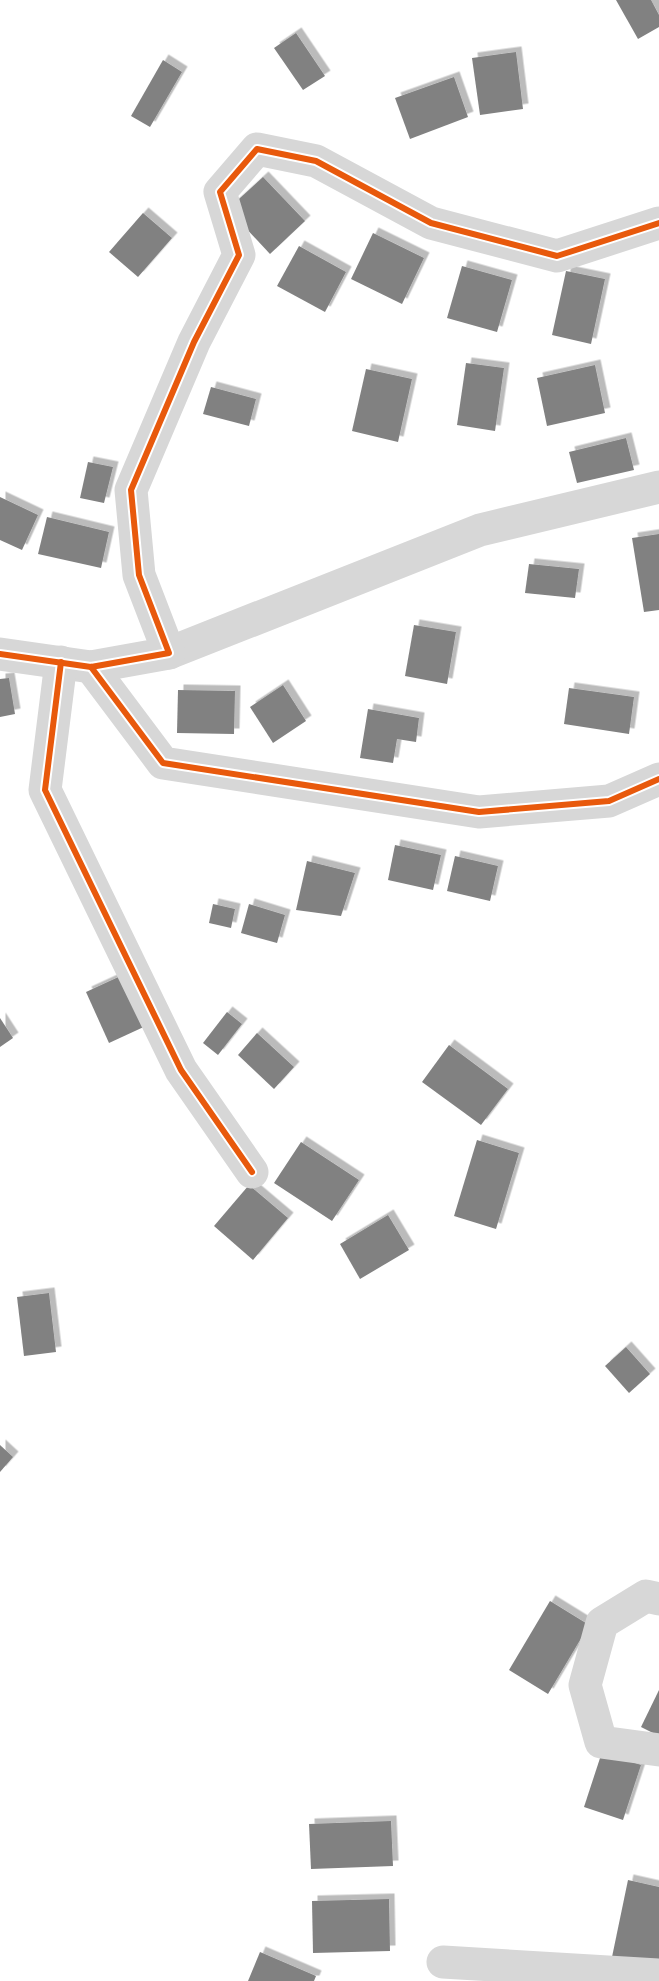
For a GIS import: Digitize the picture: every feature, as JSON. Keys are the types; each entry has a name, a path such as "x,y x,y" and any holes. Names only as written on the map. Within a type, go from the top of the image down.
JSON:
{"street":[{"path":"169,653 139,575 131,490 194,342 238,255 220,192 257,149 316,161 431,223 557,256 659,223"},
{"path":"0,654 76,664 169,653 480,530 659,487"},
{"path":"76,664 163,763 479,812 609,801 659,779"},
{"path":"76,664 45,790 181,1070 252,1172"},
{"path":"659,1599 646,1596 602,1623 585,1685 601,1742 659,1749"},
{"path":"443,1962 659,1975"}],"building":[{"path":"616,0 651,0 659,15 659,27 638,39"},
{"path":"296,33 325,76 303,90 274,48"},
{"path":"516,52 523,109 480,115 472,58"},
{"path":"163,60 182,72 150,127 131,116"},
{"path":"454,77 468,117 410,139 395,98"},
{"path":"263,177 305,221 270,254 228,209"},
{"path":"143,213 172,238 138,277 109,252"},
{"path":"373,233 424,258 402,304 351,279"},
{"path":"299,246 346,272 325,312 277,286"},
{"path":"462,266 512,280 497,332 447,318"},
{"path":"566,271 605,279 591,344 552,335"},
{"path":"466,363 504,368 495,431 457,425"},
{"path":"595,365 605,413 547,426 537,378"},
{"path":"366,369 412,379 398,442 352,431"},
{"path":"211,387 256,399 249,426 203,414"},
{"path":"626,438 634,470 577,483 569,452"},
{"path":"88,462 113,467 104,503 80,498"},
{"path":"0,497 38,515 22,550 0,540"},
{"path":"47,517 109,532 101,568 38,554"},
{"path":"659,534 659,610 644,612 632,538"},
{"path":"529,564 579,569 575,598 525,593"},
{"path":"414,625 456,632 447,684 405,676"},
{"path":"9,678 15,714 0,717 0,679"},
{"path":"283,685 306,721 273,743 250,707"},
{"path":"569,688 634,697 629,734 564,724"},
{"path":"178,690 235,691 234,734 177,733"},
{"path":"368,709 419,718 416,742 397,739 393,763 360,758"},
{"path":"395,845 441,855 433,890 388,880"},
{"path":"455,856 498,866 490,901 447,891"},
{"path":"307,861 355,873 341,916 296,910"},
{"path":"213,904 235,909 231,928 209,923"},
{"path":"249,904 285,915 277,943 241,933"},
{"path":"125,974 148,1025 109,1043 86,992"},
{"path":"227,1012 242,1024 218,1055 203,1043"},
{"path":"0,1018 13,1038 0,1047"},
{"path":"257,1033 294,1067 274,1089 238,1055"},
{"path":"449,1045 508,1089 481,1125 422,1082"},
{"path":"477,1140 519,1153 496,1229 454,1216"},
{"path":"301,1142 359,1180 332,1221 274,1183"},
{"path":"249,1185 288,1218 253,1260 214,1226"},
{"path":"388,1215 409,1250 360,1279 340,1244"},
{"path":"49,1293 56,1352 24,1356 17,1297"},
{"path":"626,1347 650,1374 629,1393 605,1366"},
{"path":"0,1445 13,1457 0,1472"},
{"path":"550,1601 589,1625 548,1694 509,1670"},
{"path":"659,1690 659,1736 641,1727"},
{"path":"602,1752 641,1765 623,1820 584,1807"},
{"path":"391,1821 393,1866 311,1869 309,1824"},
{"path":"628,1880 659,1887 659,1966 612,1957"},
{"path":"389,1899 390,1951 313,1953 312,1901"},
{"path":"260,1952 316,1976 314,1981 248,1981"}],"cycle path":[{"path":"0,654 91,667 169,653 139,575 131,490 194,342 239,255 220,192 257,149 316,161 431,223 557,256 659,223"},
{"path":"61,662 45,790 181,1070 252,1172"},
{"path":"91,667 163,763 479,812 609,801 659,779"}]}
